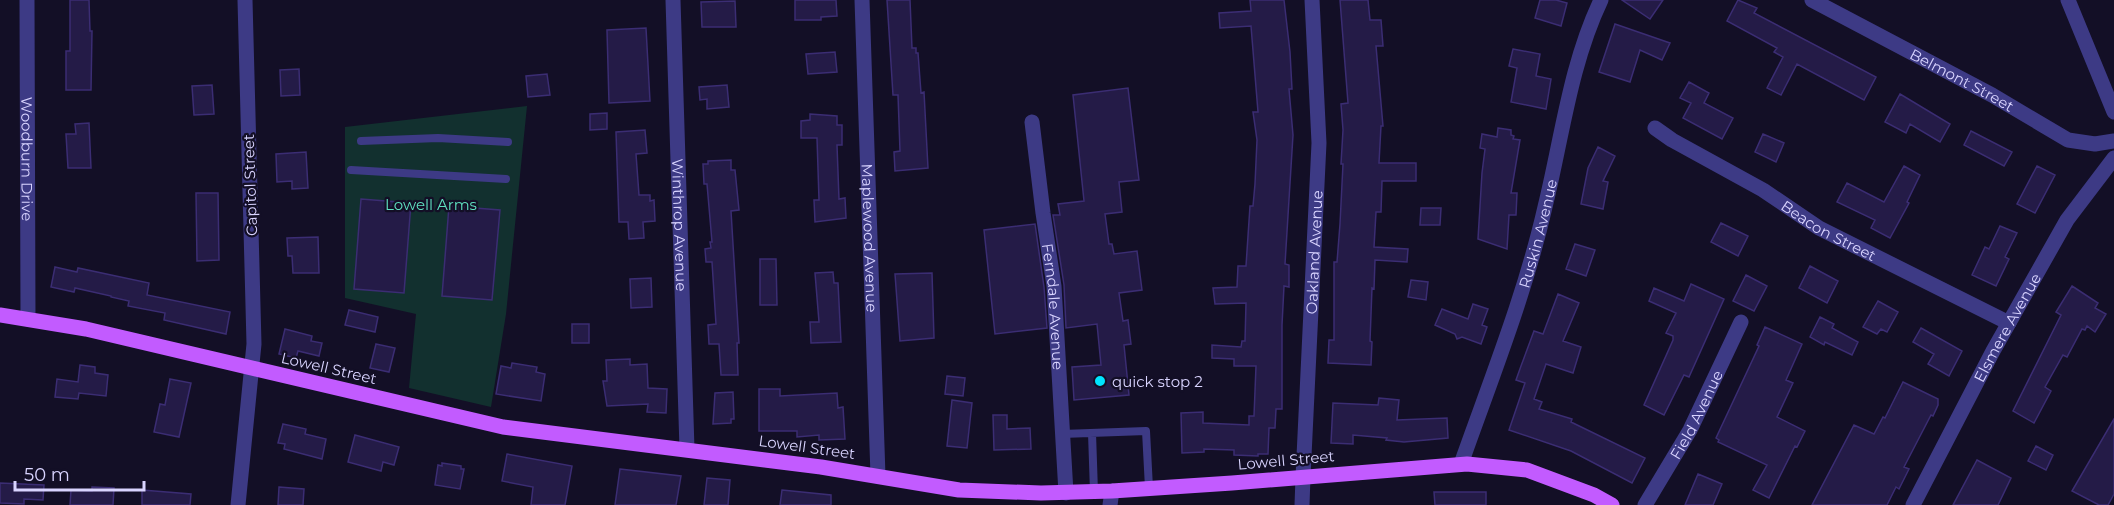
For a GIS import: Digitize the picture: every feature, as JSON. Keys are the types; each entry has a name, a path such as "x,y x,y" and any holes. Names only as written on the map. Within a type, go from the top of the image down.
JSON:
{"main road":[{"name":"Lowell Street","path":"0,315 86,329 503,427 687,449 959,490 1095,492 1111,498 1149,488 1461,464 1527,470 1594,495 1612,505"}],"street":[{"name":"Woodburn Drive","path":"27,0 28,319"},
{"name":"Capitol Street","path":"238,505 253,370 254,320 245,0"},
{"name":"Winthrop Avenue","path":"673,0 687,449"},
{"name":"Maplewood Avenue","path":"862,0 878,476"},
{"name":"Oakland Avenue","path":"1302,505 1319,143 1311,0"},
{"name":"Ruskin Avenue","path":"1461,464 1516,309 1545,209 1568,104 1592,18 1601,0"},
{"name":"Belmont Street","path":"1812,0 1992,95 2068,140 2095,144 2114,141"},
{"path":"2068,0 2114,112"},
{"name":"Ferndale Avenue","path":"1032,122 1054,286 1060,360 1065,493"},
{"name":"Beacon Street","path":"1655,128 1672,140 1763,190 1819,228 2009,323"},
{"name":"Elsmere Avenue","path":"1913,505 2009,323 2067,220 2114,158"},
{"name":"Field Avenue","path":"1645,505 1690,430 1741,322"}],"lane":[{"path":"360,141 438,138 508,142"},
{"path":"351,170 506,179"},
{"path":"1062,434 1146,431 1149,488"},
{"path":"1092,433 1095,492"}],"green space":[{"name":"Lowell Arms","path":"527,106 506,314 491,407 409,388 416,314 345,298 345,127"}],"building":[{"path":"70,0 89,0 90,31 92,31 91,90 66,90 66,51 70,51"},
{"path":"795,0 836,0 837,16 821,17 821,20 795,20"},
{"path":"887,0 910,0 912,48 916,48 916,53 918,53 921,93 924,92 928,168 895,171 894,152 900,151 898,95 893,95"},
{"path":"1250,0 1284,0 1290,52 1292,89 1289,89 1293,135 1285,264 1289,265 1289,287 1284,286 1282,325 1282,409 1276,409 1275,428 1269,428 1268,454 1234,455 1234,450 1204,449 1204,452 1182,453 1181,413 1203,412 1203,423 1249,425 1249,416 1254,416 1256,366 1234,366 1234,359 1212,358 1212,345 1241,347 1242,341 1245,341 1246,303 1215,304 1213,288 1237,287 1238,266 1246,266 1250,206 1253,206 1255,184 1257,140 1253,112 1258,112 1251,26 1220,28 1219,13 1251,11"},
{"path":"1340,0 1368,0 1370,20 1381,20 1383,46 1376,46 1383,126 1381,126 1379,163 1416,163 1416,181 1382,181 1381,212 1376,212 1374,247 1408,249 1407,262 1375,260 1374,289 1372,288 1371,365 1328,363 1329,340 1334,340 1334,262 1337,262 1340,224 1343,164 1341,164 1343,130 1341,104 1348,103"},
{"path":"1540,0 1567,3 1561,26 1535,18"},
{"path":"1622,0 1663,0 1650,19"},
{"path":"1738,0 1757,8 1754,13 1876,77 1864,100 1797,64 1781,95 1767,88 1783,57 1774,52 1777,48 1727,21"},
{"path":"735,1 736,27 702,27 701,2"},
{"path":"1615,24 1670,43 1662,60 1640,50 1630,82 1599,72"},
{"path":"646,28 650,101 609,103 607,30"},
{"path":"1513,49 1540,54 1536,76 1551,79 1546,109 1511,102 1517,68 1509,66"},
{"path":"835,52 837,72 808,74 806,54"},
{"path":"299,69 300,95 281,96 280,70"},
{"path":"547,74 550,95 528,97 526,76"},
{"path":"1689,82 1709,93 1704,103 1733,118 1722,139 1683,118 1691,103 1680,98"},
{"path":"212,85 214,114 194,115 192,86"},
{"path":"727,85 729,107 707,109 707,99 700,100 699,87"},
{"path":"1128,88 1139,180 1119,182 1122,212 1105,214 1109,244 1112,244 1114,254 1137,251 1142,290 1119,293 1123,321 1128,320 1131,344 1124,345 1129,395 1074,400 1072,367 1101,365 1097,324 1066,328 1064,285 1053,215 1060,215 1058,204 1084,201 1073,95"},
{"path":"1900,94 1950,124 1940,142 1910,124 1906,133 1885,122"},
{"path":"607,113 607,129 590,130 590,114"},
{"path":"810,114 837,116 837,125 842,125 842,145 837,145 839,199 845,198 846,218 815,222 814,200 819,200 817,138 801,138 801,121 810,120"},
{"path":"89,123 91,168 68,168 66,134 76,134 75,124"},
{"path":"1498,128 1511,130 1513,139 1520,140 1511,193 1517,193 1516,215 1509,215 1507,249 1478,239 1485,149 1480,148 1482,134 1497,137"},
{"path":"645,130 647,153 636,154 639,195 650,195 650,201 654,200 655,221 643,222 644,238 629,239 628,222 619,222 616,132"},
{"path":"1971,131 2012,152 2004,166 1964,145"},
{"path":"1763,134 1784,143 1776,162 1755,152"},
{"path":"1598,147 1615,156 1603,181 1608,182 1603,209 1581,204 1588,168"},
{"path":"306,152 308,188 292,189 292,181 277,182 276,154"},
{"path":"731,160 731,170 735,170 739,210 731,211 739,343 737,343 738,375 721,375 719,344 709,344 708,325 716,324 712,262 706,262 705,249 711,248 710,242 712,242 703,164 708,164 708,161"},
{"path":"1904,166 1920,175 1907,202 1909,203 1890,238 1871,228 1875,220 1837,202 1847,183 1884,202"},
{"path":"2037,166 2055,175 2035,213 2017,204"},
{"path":"196,193 218,193 219,260 197,261"},
{"path":"361,199 411,203 404,293 354,289"},
{"path":"449,206 500,210 492,300 442,296"},
{"path":"1421,208 1441,208 1440,225 1420,225"},
{"path":"1721,223 1748,236 1738,256 1711,242"},
{"path":"1035,224 1047,328 995,334 984,230"},
{"path":"2000,226 2017,233 2005,257 2009,259 1996,286 1972,275 1985,247 1989,249"},
{"path":"318,237 319,273 293,273 292,256 288,256 287,238"},
{"path":"1575,244 1595,250 1586,276 1566,269"},
{"path":"760,259 776,259 777,305 760,305"},
{"path":"1810,266 1838,281 1827,303 1799,288"},
{"path":"55,267 77,272 78,268 149,283 147,295 230,312 226,334 164,320 165,313 128,306 129,301 111,296 75,288 74,292 51,287"},
{"path":"833,272 834,283 838,283 841,342 811,343 810,322 819,322 815,273"},
{"path":"932,273 934,338 900,341 895,274"},
{"path":"1746,275 1767,286 1754,311 1733,301"},
{"path":"651,278 652,307 631,308 630,279"},
{"path":"1411,280 1428,282 1426,300 1408,297"},
{"path":"1691,284 1724,299 1689,377 1684,375 1664,415 1644,405 1673,340 1673,336 1666,333 1676,313 1649,301 1654,288 1684,301"},
{"path":"2072,286 2098,303 2095,308 2106,314 2095,332 2087,326 2085,330 2082,329 2067,357 2063,355 2045,387 2051,391 2034,423 2013,411 2061,315 2056,312"},
{"path":"1558,294 1579,303 1563,341 1581,347 1573,373 1546,364 1534,399 1542,402 1539,409 1572,419 1571,422 1645,458 1632,483 1571,451 1509,430 1525,383 1516,380 1521,366 1534,331 1543,334"},
{"path":"1878,301 1898,312 1887,332 1881,329 1877,334 1863,327"},
{"path":"1473,304 1488,309 1482,325 1487,327 1481,344 1462,337 1457,339 1455,334 1435,325 1442,309 1468,319"},
{"path":"349,310 378,317 375,332 345,325"},
{"path":"1820,317 1834,324 1832,328 1858,342 1852,355 1825,342 1824,345 1810,337"},
{"path":"572,324 589,324 589,343 572,343"},
{"path":"1765,327 1802,344 1786,380 1793,383 1777,417 1805,431 1769,498 1753,490 1767,465 1718,442 1716,438 1759,346 1757,345"},
{"path":"1921,328 1962,351 1949,376 1928,364 1934,354 1913,342"},
{"path":"285,329 312,336 311,341 322,343 319,356 298,351 296,358 279,354"},
{"path":"376,344 395,348 389,372 370,368"},
{"path":"630,359 630,365 647,364 648,388 667,389 666,413 647,412 648,404 607,406 603,381 607,381 606,360"},
{"path":"512,363 537,367 536,372 545,374 541,401 496,394 501,366 511,368"},
{"path":"80,365 95,367 95,373 108,375 106,396 79,393 78,399 55,397 57,379 78,382"},
{"path":"947,376 965,378 963,396 945,394"},
{"path":"170,379 191,383 179,437 154,432 160,404 165,405"},
{"path":"1903,382 1938,399 1938,405 1904,467 1909,469 1899,489 1896,487 1887,505 1812,505 1854,425 1874,434 1883,417 1885,418"},
{"path":"759,389 780,389 780,396 837,393 838,408 843,407 845,439 819,440 819,435 797,437 797,431 759,431"},
{"path":"733,392 734,419 731,419 731,423 713,424 715,393"},
{"path":"1379,398 1399,400 1397,420 1447,418 1448,438 1404,442 1353,435 1353,444 1331,443 1333,403 1378,405"},
{"path":"952,400 972,403 967,448 947,446"},
{"path":"993,415 1007,415 1007,429 1030,428 1031,449 994,450"},
{"path":"2114,419 2114,494 2108,505 2099,505 2072,491"},
{"path":"283,424 306,429 305,434 326,439 322,459 284,449 285,444 278,443"},
{"path":"355,435 399,447 394,465 383,462 381,471 348,462"},
{"path":"2036,446 2053,455 2046,470 2028,461"},
{"path":"507,454 572,466 565,505 531,505 533,487 502,481"},
{"path":"1977,460 2011,478 1998,505 1953,505"},
{"path":"442,463 461,466 461,469 464,469 460,489 435,485 438,465 442,466"},
{"path":"620,469 681,476 676,505 615,505"},
{"path":"1698,474 1722,484 1713,505 1685,505"},
{"path":"707,478 730,480 728,505 704,505"},
{"path":"0,483 44,485 43,500 24,499 24,504 0,503"},
{"path":"92,487 114,488 113,505 70,505 71,490 92,491"},
{"path":"279,487 304,489 303,505 278,505"},
{"path":"142,490 191,494 190,505 142,505"},
{"path":"782,490 831,495 831,505 780,505"},
{"path":"1434,492 1486,492 1486,505 1435,505"}],"place":[{"name":"quick stop 2","path":"1100,381"}]}
